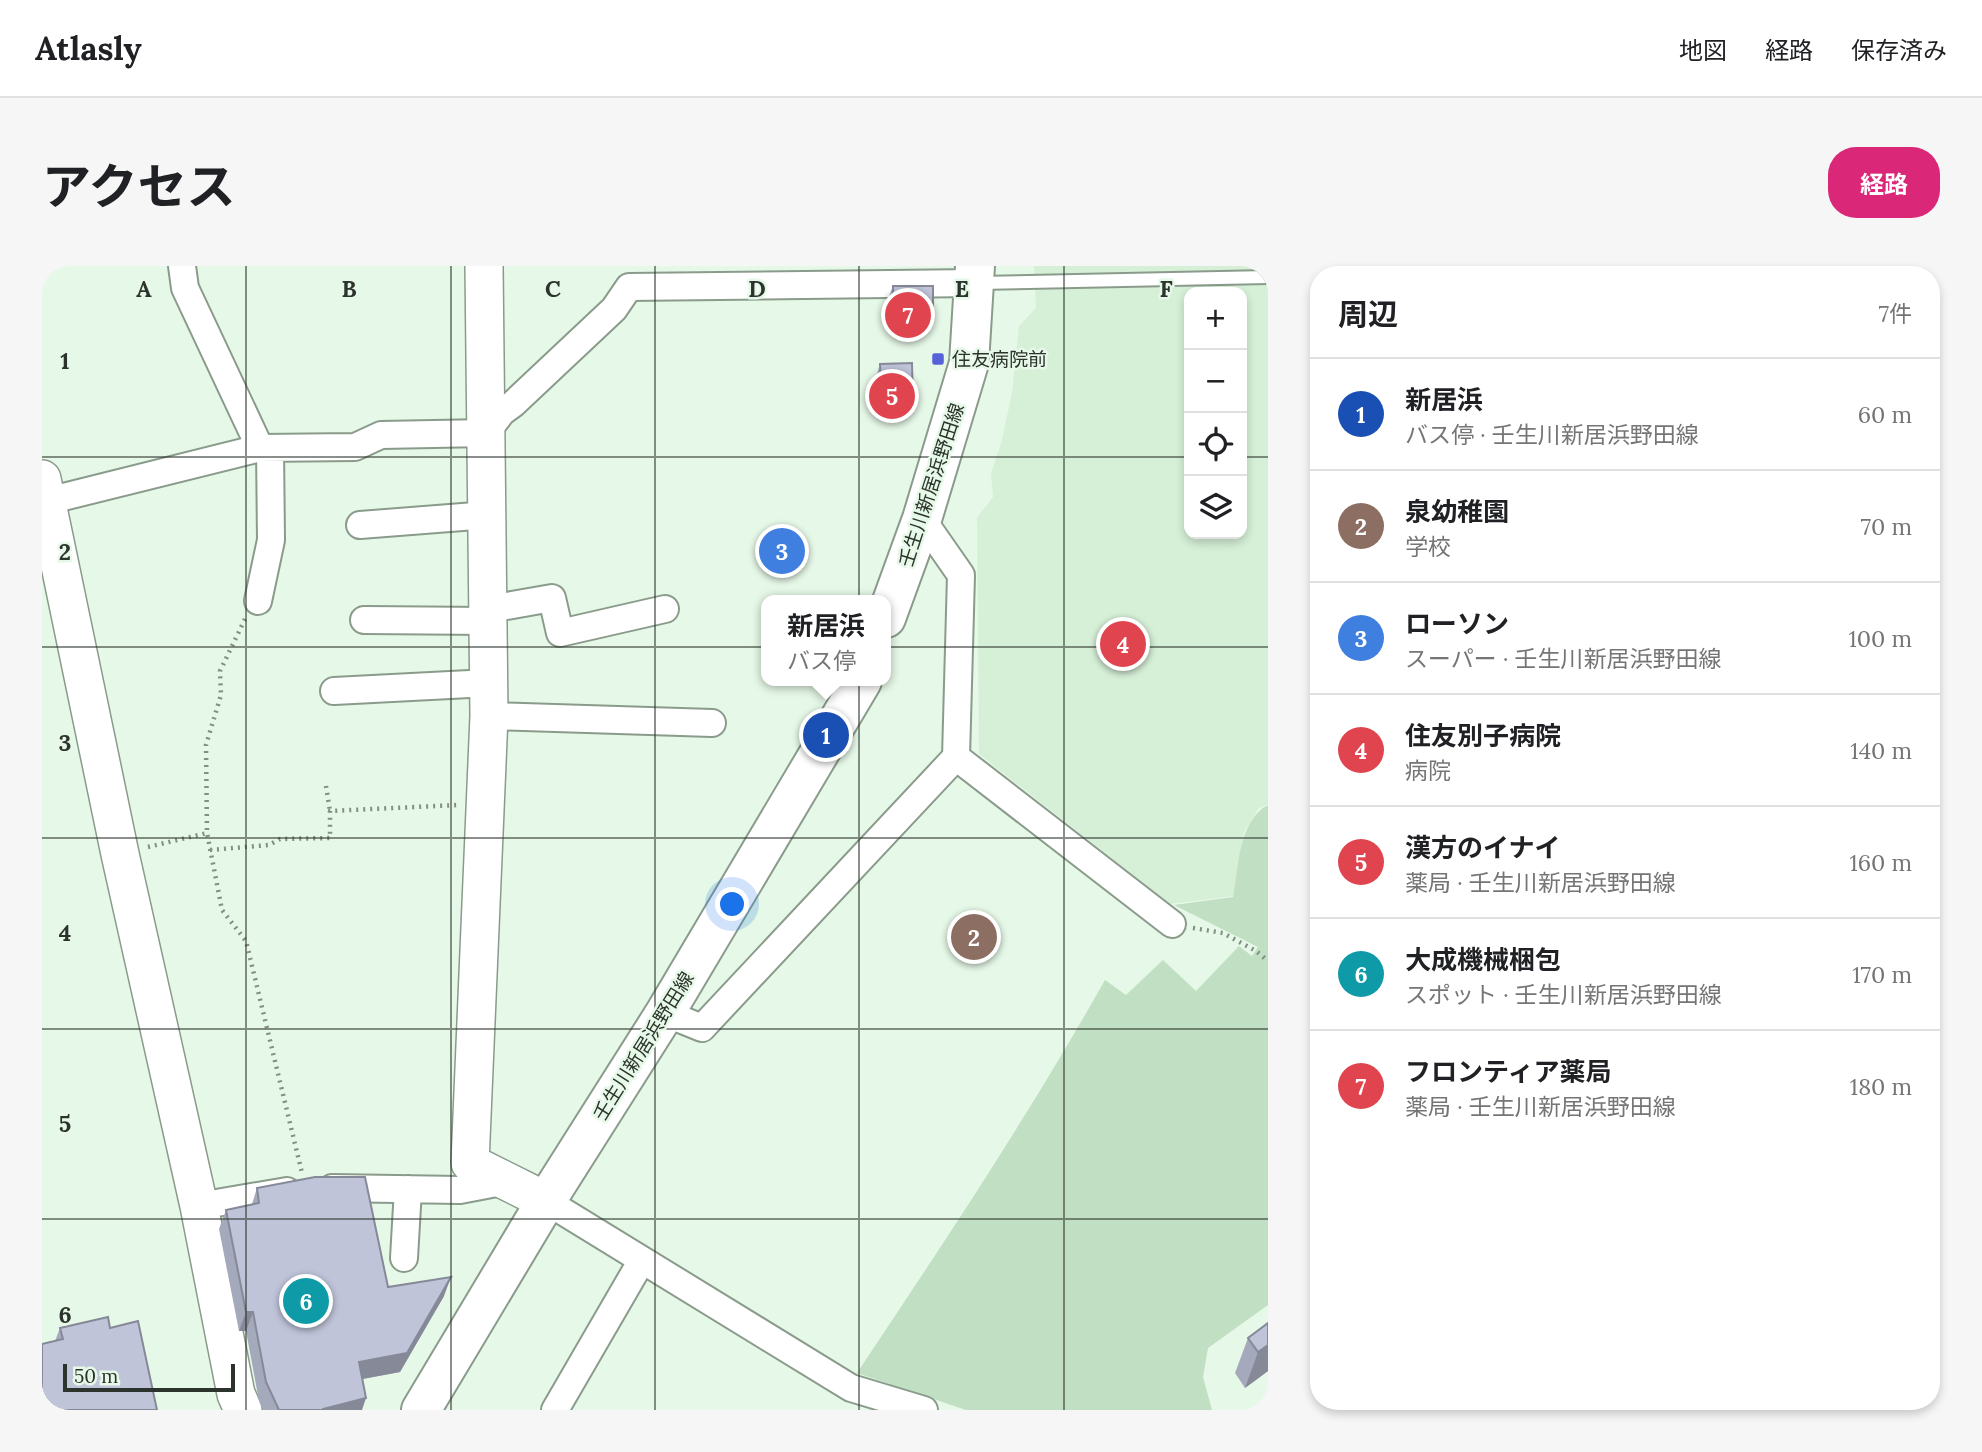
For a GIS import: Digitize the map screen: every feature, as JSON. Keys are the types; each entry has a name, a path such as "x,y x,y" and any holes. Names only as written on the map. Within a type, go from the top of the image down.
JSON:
{"main road":[{"name":"壬生川新居浜野田線","path":"891,604 922,519 969,363 975,275"},
{"name":"壬生川新居浜野田線","path":"421,1410 546,1201 664,1013 860,686"}],"street":[{"path":"182,266 184,288 265,448 271,540 258,601"},
{"path":"484,266 489,699 470,1163 546,1201 870,1402 924,1410"},
{"path":"486,433 502,412 614,309 629,287 649,266"},
{"path":"629,287 975,275"},
{"path":"243,1410 236,1394 199,1206 120,854 44,490 265,448 355,447 381,435 486,433"},
{"path":"360,525 488,515"},
{"path":"664,1013 702,1028 956,757 961,575 922,519"},
{"path":"364,620 489,615 552,598 560,633 665,609"},
{"path":"334,691 489,699 712,723"},
{"path":"956,757 1172,924"},
{"path":"199,1206 306,1188 460,1190 507,1181"},
{"path":"404,1258 408,1189"},
{"path":"555,1410 642,1260"}],"lane":[{"path":"975,275 1268,277"}],"path":[{"path":"258,601 251,606 219,671 221,695 206,744 207,833 222,910 246,942 306,1188"},
{"path":"210,850 270,845 280,839 330,838 326,786"},
{"path":"330,811 485,804"},
{"path":"120,854 207,833"},
{"path":"1172,924 1223,933 1256,951 1268,961"}],"shaded area":[{"path":"1034,266 1268,266 1268,804 1258,809 1244,832 1233,896 1170,904 979,754 977,518 993,497 991,473 1001,444 1012,393 1019,326 1036,308"},
{"path":"1268,805 1268,1305 1208,1348 1203,1377 1212,1410 966,1410 857,1373 1016,1130 1105,980 1126,995 1163,960 1196,991 1239,946 1252,956 1258,947 1174,905 1233,897 1245,833 1258,812"}],"building":[{"path":"893,286 933,286 933,318 893,319"},
{"path":"912,363 913,402 882,403 880,364"},
{"path":"315,1177 365,1177 388,1287 451,1277 407,1353 359,1362 366,1398 323,1410 279,1410 266,1382 253,1312 246,1312 226,1210 259,1203 257,1188"},
{"path":"108,1317 110,1328 138,1321 157,1410 47,1410 42,1405 42,1344 63,1339 60,1328"},
{"path":"1268,1323 1268,1345 1258,1352 1248,1338"}],"place":[{"name":"フロンティア薬局","path":"908,315"},
{"name":"住友病院前","path":"938,359"},
{"name":"漢方のイナイ","path":"892,396"},
{"name":"ローソン","path":"782,551"},
{"name":"住友別子病院","path":"1123,644"},
{"name":"新居浜","path":"826,735"},
{"name":"泉幼稚園","path":"974,937"},
{"name":"大成機械梱包","path":"306,1301"}]}
